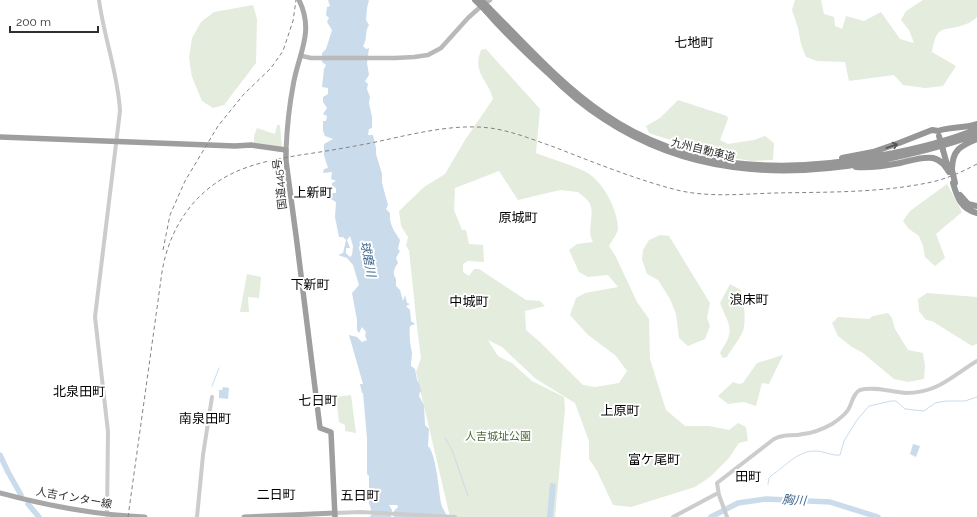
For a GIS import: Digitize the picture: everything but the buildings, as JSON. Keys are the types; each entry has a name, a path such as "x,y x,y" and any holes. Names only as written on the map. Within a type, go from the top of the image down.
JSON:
{"highway":[{"name":"九州自動車道","path":"475,0 487,9 568,86 605,115 643,137 683,153 718,161 754,166 799,166 859,160 894,153 948,139 977,129"},
{"name":"九州自動車道","path":"481,0 505,32 580,102 603,119 647,143 699,162 736,169 771,171 799,171 839,167 921,152 977,134"},
{"path":"977,124 966,127 942,128 940,134 957,197 962,205 968,210 977,213"},
{"path":"799,166 873,152 899,144 932,130 940,134"},
{"name":"国道445号","path":"0,137 235,146 252,145 286,150 286,161 320,428 331,432 335,515"},
{"path":"947,161 961,146 977,139"},
{"path":"839,167 866,168 926,158 947,161"},
{"path":"947,161 951,171"},
{"path":"954,183 959,194 965,201 968,204 977,206"}],"main road":[{"path":"286,150 287,122 293,86 302,56 306,30 304,14 299,0"},
{"path":"302,56 311,58 395,58 428,55 441,48 468,18 490,0"},
{"name":"人吉インター線","path":"0,493 44,504 107,515 145,517"},
{"path":"244,517 335,515"}],"street":[{"path":"99,0 100,14 117,80 120,111 118,141 95,317 108,432 107,515"},
{"path":"727,517 718,494 717,483 774,439 783,435 814,432 827,427 847,412 858,391 868,389 906,393 928,391 945,383 977,361"},
{"path":"197,517 203,455 212,397"},
{"path":"673,517 718,494"},
{"path":"335,515 364,512 455,517"}],"green space":[{"path":"795,0 821,0 824,14 834,17 835,26 842,29 846,16 864,21 881,12 900,39 914,43 909,30 901,20 906,11 923,0 977,0 977,17 967,24 943,30 936,36 932,52 956,66 943,86 925,88 903,85 894,75 849,81 845,62 817,61 806,57 792,10"},
{"path":"253,5 257,19 256,63 224,105 213,108 202,101 192,77 189,58 192,38 201,22 214,12"},
{"name":"人吉城址公園","path":"486,49 540,109 536,153 586,172 592,176 604,189 615,213 618,229 609,246 616,257 637,302 649,319 650,359 666,410 685,426 709,426 729,430 738,423 746,427 748,441 739,443 729,458 710,477 695,487 631,507 613,505 597,471 589,459 589,441 575,403 536,379 502,347 488,340 498,356 512,363 532,381 564,397 565,409 555,517 450,517 416,372 421,358 409,250 406,246 408,237 401,226 399,211 424,187 445,174 465,140 493,99 478,65 481,50","holes":["499,171 518,200 560,190 578,192 589,202 592,213 590,233 593,242 577,244 569,250 579,272 588,277 608,275 618,287 585,293 576,298 570,315 587,334 616,356 627,371 619,383 595,387 583,385 526,330 525,311 545,306 540,301 526,300 479,269 474,269 469,276 463,272 463,264 468,261 484,262 483,245 469,244 466,230 462,230 454,210 455,188"]},
{"path":"678,100 727,116 728,119 720,140 728,144 754,140 765,136 774,143 773,160 751,161 717,155 694,144 667,139 649,133 646,126 660,118"},
{"path":"277,125 280,125 282,148 254,144 254,136 257,128 275,134"},
{"path":"947,184 962,212 936,234 945,258 935,266 925,257 919,236 909,229 903,221 910,211"},
{"path":"660,235 669,236 710,303 707,318 710,326 705,339 688,346 679,338 676,314 670,299 658,280 647,274 642,259 643,250 649,240"},
{"path":"247,274 261,277 259,298 248,297 249,312 240,312"},
{"path":"730,284 741,290 745,318 744,329 727,357 723,358 720,353 728,340 730,331 720,303"},
{"path":"927,293 977,297 977,344 972,346 932,321 926,320 919,311 918,299"},
{"path":"888,313 892,318 895,329 908,350 923,353 925,366 924,379 908,382 894,379 863,353 852,347 838,336 832,323 838,317 869,319 873,316"},
{"path":"783,355 769,384 762,383 756,406 744,402 728,404 718,396 733,382 739,384 743,383 757,363"},
{"path":"351,395 356,433 345,431 345,425 339,422 336,397"}],"water":[{"name":"球磨川","path":"328,0 369,1 366,20 369,25 363,46 366,49 369,48 367,63 369,75 365,81 368,84 367,89 370,97 369,103 372,117 372,128 369,129 368,135 373,135 376,154 382,174 382,183 388,205 386,209 390,213 391,224 400,240 398,249 400,251 396,258 398,263 394,275 396,279 396,286 400,290 403,301 405,295 407,303 410,304 406,306 410,310 411,321 415,324 410,326 412,353 411,366 415,369 422,393 420,392 419,396 424,405 425,425 429,429 428,446 433,456 437,473 442,507 447,517 394,517 394,511 398,507 397,505 389,505 392,510 391,517 369,517 371,516 371,509 369,503 369,476 367,474 367,438 363,393 360,384 363,384 349,335 357,337 362,342 367,340 365,336 366,332 362,327 359,333 357,330 357,320 352,293 359,285 353,265 347,258 338,255 343,253 346,240 343,237 339,237 335,217 336,202 327,197 331,193 336,193 336,188 332,186 332,183 336,181 331,179 332,172 323,173 324,169 328,168 324,155 324,144 333,139 325,136 323,131 323,121 326,121 327,116 323,114 327,108 323,102 323,97 328,94 328,88 322,87 324,69 326,65 322,62 322,53 326,49 332,30 327,22 329,18 326,15 327,7 330,6","holes":["350,236 353,246 352,255 350,257 346,253 346,248 350,248 347,240"]},
{"path":"223,387 229,388 228,399 219,398 219,390 222,390"},
{"path":"913,444 920,446 916,457 910,454"},
{"path":"550,483 556,484 553,517 547,517"}],"waterway":[{"path":"212,386 219,368"},
{"path":"768,484 769,478 772,475 803,453 815,451 840,455 844,441 857,420 869,406 896,401 905,409 924,411 935,403 946,401 965,401 977,397"},
{"path":"445,438 452,450 468,496"},
{"path":"0,455 21,495"},
{"name":"胸川","path":"711,517 738,503 766,499 830,502 878,517"},
{"path":"28,504 39,517"}],"railway":[{"path":"163,250 170,215 185,181 218,126 244,94 271,68 283,51 293,21 296,0"},
{"path":"128,517 162,272 166,254 180,221 190,207 215,183 231,174 267,161 366,144 428,131 459,127 490,128 515,133 613,170 673,189 698,194 736,195 890,189 940,180 977,164"}],"district":[{"name":"七地町","path":"694,42"},
{"name":"上新町","path":"313,192"},
{"name":"原城町","path":"518,217"},
{"name":"下新町","path":"310,284"},
{"name":"浪床町","path":"749,299"},
{"name":"中城町","path":"469,301"},
{"name":"北泉田町","path":"79,391"},
{"name":"七日町","path":"318,400"},
{"name":"上原町","path":"620,410"},
{"name":"南泉田町","path":"205,418"},
{"name":"富ケ尾町","path":"654,459"},
{"name":"田町","path":"748,476"},
{"name":"二日町","path":"276,494"},
{"name":"五日町","path":"360,495"}]}
